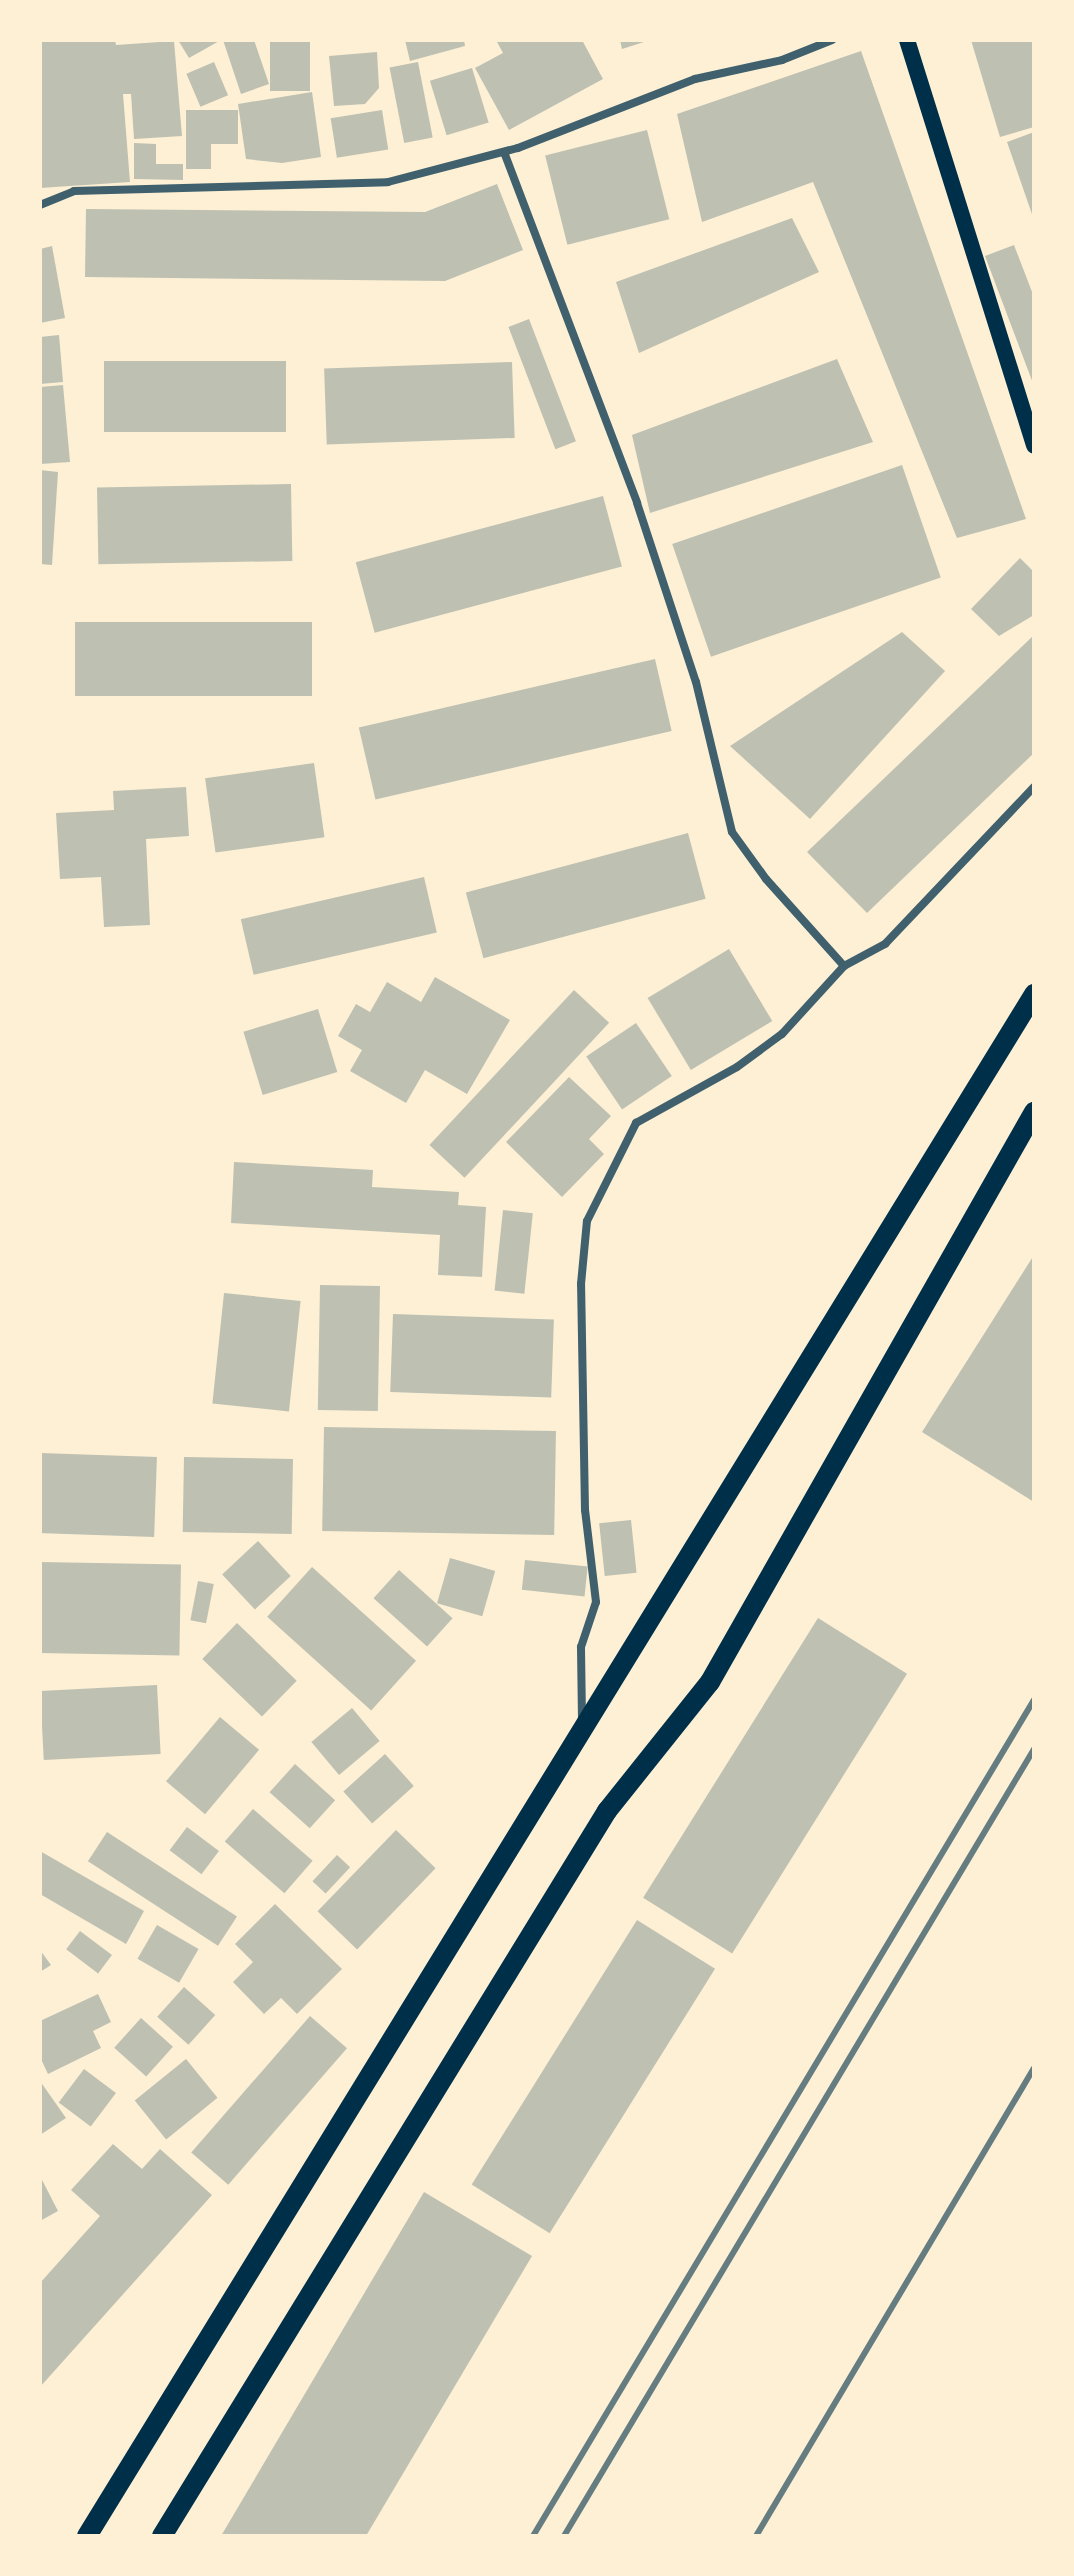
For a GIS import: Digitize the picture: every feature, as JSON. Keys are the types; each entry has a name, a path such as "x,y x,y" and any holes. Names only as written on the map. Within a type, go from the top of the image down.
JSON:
{"main road":[{"path":"907,40 1034,446"},
{"path":"87,2536 1034,994"},
{"path":"162,2536 607,1811 710,1682 1034,1112"}],"street":[{"path":"40,205 74,191 388,182 504,152 695,79 782,60 832,40"},
{"path":"504,152 637,503 696,682 732,832 766,879 844,966"},
{"path":"581,1734 581,1647 596,1602 585,1510 581,1284 587,1221 636,1123 737,1067 782,1034 844,966 885,944 1034,787"}],"building":[{"path":"41,40 115,40 116,45 174,41 182,136 134,139 131,94 123,94 130,182 40,188"},
{"path":"178,40 221,40 189,58"},
{"path":"223,40 254,40 269,84 241,94"},
{"path":"270,40 310,40 310,91 270,91"},
{"path":"405,40 464,40 465,46 410,61"},
{"path":"496,40 582,40 603,79 509,130 475,68 503,53"},
{"path":"620,40 647,40 647,41 622,49"},
{"path":"971,40 1034,40 1034,127 1000,137"},
{"path":"861,51 1026,519 957,538 813,182 702,222 677,114"},
{"path":"377,52 379,88 365,104 334,106 329,56"},
{"path":"214,62 228,95 200,107 186,74"},
{"path":"418,62 433,138 404,143 390,68"},
{"path":"472,68 489,123 447,135 430,81"},
{"path":"312,92 321,157 282,163 246,159 238,104"},
{"path":"186,110 238,110 238,144 211,144 211,169 186,169"},
{"path":"382,110 388,150 337,158 331,118"},
{"path":"647,130 669,219 567,245 545,155"},
{"path":"1034,132 1034,220 1007,142"},
{"path":"134,143 156,144 156,164 183,164 183,180 134,179"},
{"path":"497,184 523,250 445,281 85,277 86,209 425,212"},
{"path":"792,218 819,272 639,353 616,282"},
{"path":"1014,245 1034,297 1034,386 985,256"},
{"path":"52,246 65,318 40,323 40,249"},
{"path":"529,319 576,441 555,449 508,327"},
{"path":"59,335 63,382 40,384 40,337"},
{"path":"837,359 873,442 650,513 632,435"},
{"path":"104,361 286,361 286,432 104,432"},
{"path":"512,362 515,438 327,445 324,369"},
{"path":"63,385 70,462 40,464 40,387"},
{"path":"902,465 941,578 711,657 672,544"},
{"path":"40,470 58,472 52,565 40,564"},
{"path":"291,484 292,561 98,564 97,487"},
{"path":"603,496 622,567 375,633 356,562"},
{"path":"1020,558 1034,572 1034,615 999,636 971,609"},
{"path":"75,622 312,622 312,696 75,696"},
{"path":"902,632 945,671 810,819 730,746"},
{"path":"1034,635 1034,753 867,913 807,852"},
{"path":"655,659 672,731 375,799 359,727"},
{"path":"314,763 324,837 216,853 205,778"},
{"path":"186,787 189,836 146,839 150,925 104,927 101,877 60,879 56,813 114,810 113,791"},
{"path":"688,833 706,899 483,958 466,893"},
{"path":"424,877 437,933 254,975 241,919"},
{"path":"729,949 772,1021 691,1070 648,998"},
{"path":"435,977 510,1020 467,1094 425,1070 406,1103 350,1071 362,1050 338,1036 356,1004 370,1012 387,982 421,1002"},
{"path":"574,990 609,1023 465,1178 429,1145"},
{"path":"318,1009 337,1072 263,1095 243,1032"},
{"path":"636,1023 672,1076 622,1110 586,1057"},
{"path":"569,1077 611,1116 589,1139 604,1154 562,1197 506,1142"},
{"path":"234,1162 373,1170 372,1187 459,1192 458,1205 486,1207 482,1277 438,1275 440,1235 231,1223"},
{"path":"503,1210 533,1213 524,1294 495,1291"},
{"path":"1034,1255 1034,1502 922,1432"},
{"path":"320,1285 380,1286 378,1411 318,1410"},
{"path":"224,1293 301,1301 289,1411 212,1403"},
{"path":"393,1314 554,1320 551,1398 390,1392"},
{"path":"324,1427 556,1431 554,1535 322,1531"},
{"path":"40,1453 157,1457 154,1537 40,1533"},
{"path":"184,1457 293,1459 292,1534 183,1532"},
{"path":"631,1520 637,1573 605,1576 599,1523"},
{"path":"258,1541 291,1576 255,1610 222,1574"},
{"path":"450,1558 495,1571 482,1616 437,1603"},
{"path":"525,1560 588,1567 585,1596 522,1590"},
{"path":"40,1562 181,1564 179,1655 40,1653"},
{"path":"312,1567 416,1661 371,1710 267,1617"},
{"path":"399,1570 453,1618 427,1646 374,1598"},
{"path":"198,1581 214,1584 206,1623 190,1620"},
{"path":"818,1618 907,1674 732,1953 643,1898"},
{"path":"237,1623 297,1681 262,1717 202,1659"},
{"path":"157,1685 161,1754 44,1760 40,1691"},
{"path":"352,1708 380,1741 339,1775 311,1742"},
{"path":"220,1717 259,1750 205,1814 166,1781"},
{"path":"385,1754 414,1786 372,1823 343,1791"},
{"path":"295,1764 335,1800 310,1828 270,1792"},
{"path":"253,1809 313,1861 284,1893 225,1841"},
{"path":"187,1827 219,1851 201,1874 170,1850"},
{"path":"396,1830 436,1868 357,1949 318,1911"},
{"path":"107,1832 237,1916 218,1946 88,1861"},
{"path":"40,1851 144,1911 126,1944 40,1894"},
{"path":"337,1855 350,1867 326,1894 312,1881"},
{"path":"275,1904 342,1969 297,2014 281,1998 264,2014 233,1982 253,1962 235,1944"},
{"path":"637,1920 715,1969 550,2233 472,2185"},
{"path":"157,1925 199,1949 179,1983 138,1959"},
{"path":"80,1931 112,1955 98,1973 66,1949"},
{"path":"40,1950 51,1965 40,1972"},
{"path":"184,1987 215,2015 188,2045 157,2017"},
{"path":"98,1994 111,2022 93,2031 101,2048 48,2074 40,2057 40,2021"},
{"path":"310,2016 347,2048 228,2185 191,2153"},
{"path":"141,2018 173,2047 146,2076 114,2048"},
{"path":"186,2059 217,2098 166,2139 135,2101"},
{"path":"84,2069 116,2093 91,2127 59,2103"},
{"path":"40,2081 66,2118 40,2135"},
{"path":"113,2144 142,2169 160,2149 212,2195 40,2387 40,2283 100,2216 71,2190"},
{"path":"40,2176 58,2211 40,2221"},
{"path":"424,2192 532,2256 366,2536 221,2536"}],"railway":[{"path":"533,2536 1034,1700"},
{"path":"564,2536 1034,1749"},
{"path":"756,2536 1034,2068"}]}
